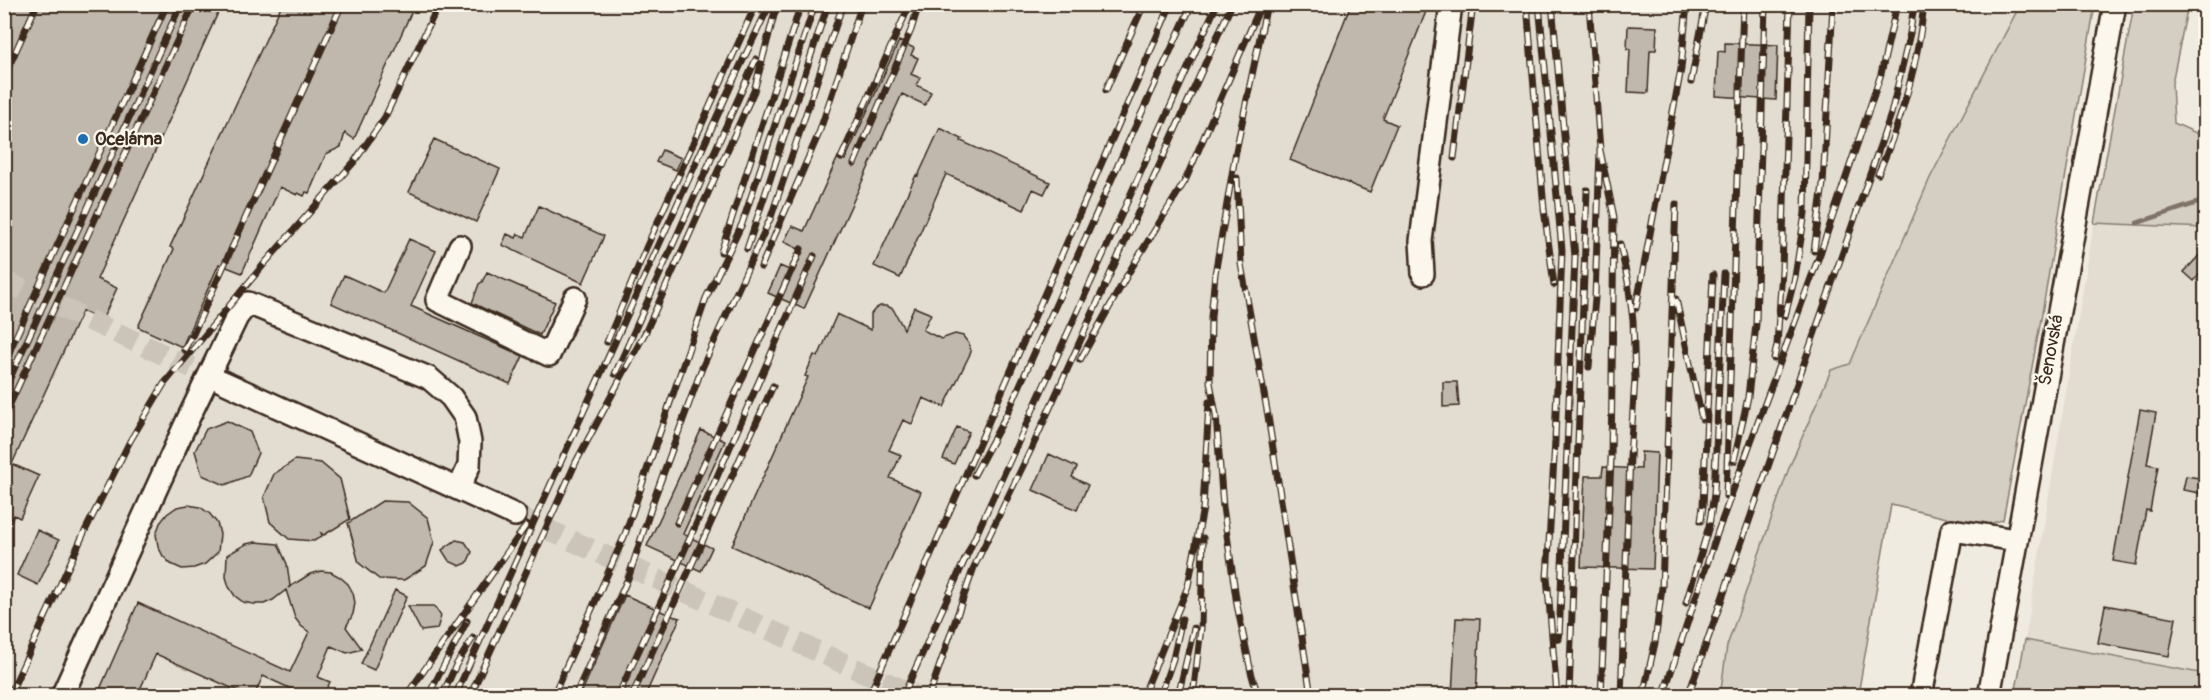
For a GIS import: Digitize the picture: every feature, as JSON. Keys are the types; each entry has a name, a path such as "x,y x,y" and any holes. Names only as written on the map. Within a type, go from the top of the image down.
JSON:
{"street":[{"path":"1423,274 1421,241 1451,4"},
{"name":"Šenovská","path":"1989,696 2115,4"},
{"path":"460,246 437,300 549,355 575,298"},
{"path":"62,696 188,419 237,317 248,303 429,378 451,397 465,417 470,442 469,466 459,488"},
{"path":"221,381 515,515"},
{"path":"1920,696 1952,530 2016,540"}],"shaded area":[{"path":"4,5 2020,5 1930,178 1850,364 1831,370 1789,468 1727,646 1718,696 5,695"},
{"path":"2020,5 2095,5 2040,325 2003,520 1981,526 1891,505 1858,695 1718,696 1727,646 1789,468 1831,370 1850,364 1930,178"},
{"path":"2134,5 2188,5 2172,83 2174,123 2205,137 2205,228 2094,223"},
{"path":"2094,223 2205,228 2205,674 2025,640"},
{"path":"2025,640 2205,674 2205,695 2015,695"}],"building":[{"name":"Ocelárna","path":"4,4 222,4 97,279 117,288 102,320 82,311 12,464 39,476 20,518 14,515 4,536"},
{"path":"282,4 415,4 354,139 345,133 341,147 326,154 309,193 306,192 304,196 298,193 297,195 280,187 242,273 219,264 182,347 138,327 174,249 170,247"},
{"path":"1351,4 1429,4 1383,119 1397,125 1370,192 1290,160"},
{"path":"1628,26 1657,27 1656,50 1650,50 1648,93 1628,92 1630,49 1627,49"},
{"path":"899,41 914,48 911,55 918,58 911,74 920,78 916,85 931,92 925,105 902,94 804,309 768,293 780,266 794,272 803,251 784,242 792,226 804,231 838,157 845,160"},
{"path":"1725,43 1778,45 1776,100 1716,96 1718,51 1725,52"},
{"path":"940,128 962,139 961,141 1050,182 1044,194 1033,189 1024,210 946,174 900,278 874,266"},
{"path":"434,139 500,169 476,222 409,192"},
{"path":"662,150 681,158 676,170 656,162"},
{"path":"539,206 604,236 583,283 502,245 507,234 516,238 518,234 525,237"},
{"path":"409,239 436,251 411,306 523,356 510,384 331,303 344,275 384,293"},
{"path":"2205,249 2205,268 2194,281 2184,272"},
{"path":"487,272 555,302 540,335 472,303 479,284"},
{"path":"880,306 893,309 904,329 914,307 931,314 923,330 941,339 955,334 963,336 971,352 944,407 923,398 912,424 903,420 889,450 901,455 890,478 921,492 869,608 732,546 808,377 805,376 814,355 818,357 837,314 871,330 871,314"},
{"path":"1443,382 1457,382 1459,406 1443,407"},
{"path":"2140,410 2156,413 2147,464 2158,466 2150,511 2146,510 2136,565 2113,561"},
{"path":"227,421 250,432 258,453 248,476 225,485 202,475 195,451 206,429"},
{"path":"957,427 969,432 954,464 943,459"},
{"path":"701,430 725,441 683,534 712,548 701,571 647,546"},
{"path":"1641,452 1657,453 1653,569 1581,567 1585,476 1602,476 1603,467 1641,469"},
{"path":"1049,454 1077,467 1072,477 1088,485 1077,510 1033,490"},
{"path":"295,460 321,463 340,479 350,519 324,535 321,533 322,536 314,541 289,539 270,522 264,497 274,474"},
{"path":"2186,476 2205,479 2205,494 2183,490"},
{"path":"382,501 408,502 428,518 434,542 426,566 404,580 379,579 359,563 348,523"},
{"path":"188,505 200,507 210,514 217,523 220,534 218,552 205,564 182,569 171,564 163,556 156,534 167,514 177,507"},
{"path":"37,530 59,540 38,585 17,575"},
{"path":"456,540 465,542 472,552 467,563 460,566 449,561 442,550"},
{"path":"256,542 278,544 287,564 290,586 288,588 310,574 321,571 331,572 340,577 353,593 355,603 353,614 346,627 362,649 347,653 331,646 318,677 330,682 323,696 307,696 263,676 254,696 249,696 156,654 137,696 97,696 138,603 290,672 309,632 295,618 286,590 264,604 243,602 235,596 226,577 227,555 246,544"},
{"path":"395,590 407,596 374,670 361,664"},
{"path":"625,595 680,618 645,696 580,696"},
{"path":"2105,605 2176,618 2169,656 2098,643"},
{"path":"408,606 434,606 441,616 437,629 421,631"},
{"path":"1456,618 1480,619 1476,696 1452,696"}],"waterway":[{"path":"2137,223 2206,200"}],"tunnel":[{"path":"4,281 221,381"},
{"path":"515,515 916,696"}],"railway":[{"path":"4,19 11,4"},
{"path":"4,77 37,4"},
{"path":"4,363 167,4"},
{"path":"4,391 181,4"},
{"path":"4,417 194,4"},
{"path":"184,350 342,4"},
{"path":"9,696 83,535 130,441 164,384 265,263 354,162 385,117 439,4"},
{"path":"607,342 646,248 756,4"},
{"path":"455,696 770,4"},
{"path":"470,696 576,462 646,331 754,91 777,4"},
{"path":"721,252 801,4"},
{"path":"553,696 624,537 706,298 742,224 815,4"},
{"path":"747,249 828,4"},
{"path":"575,696 629,576 654,499 702,368 771,217 843,4"},
{"path":"761,267 819,133 862,4"},
{"path":"841,158 910,4"},
{"path":"854,164 911,30 919,4"},
{"path":"1106,90 1144,4"},
{"path":"869,696 1171,4"},
{"path":"974,475 1008,412 1192,4"},
{"path":"903,696 1217,4"},
{"path":"929,696 974,567 1035,441 1232,4"},
{"path":"1258,696 1237,605 1223,507 1216,415 1210,382 1211,317 1215,274 1236,151 1267,4"},
{"path":"1454,158 1473,4"},
{"path":"1527,4 1544,209 1554,285"},
{"path":"1539,4 1562,250 1547,577 1557,696"},
{"path":"1552,4 1575,257 1559,639"},
{"path":"1589,4 1600,150 1595,298 1589,367"},
{"path":"1636,308 1681,69 1687,4"},
{"path":"1691,82 1706,4"},
{"path":"1726,496 1743,4"},
{"path":"1734,461 1748,397 1756,324 1765,4"},
{"path":"1774,359 1782,270 1790,4"},
{"path":"1785,316 1795,277 1805,213 1809,4"},
{"path":"1814,251 1823,184 1833,4"},
{"path":"1663,696 1718,531 1821,251 1881,74 1897,4"},
{"path":"1688,696 1891,114 1910,33 1914,4"},
{"path":"1878,174 1908,91 1918,48 1924,4"},
{"path":"1080,360 1129,272 1185,181 1261,5"},
{"path":"615,374 756,59"},
{"path":"1600,150 1614,217 1611,459 1601,696"},
{"path":"1237,178 1241,264 1268,416 1311,696"},
{"path":"1569,696 1587,190"},
{"path":"1643,696 1655,643 1662,587 1676,204"},
{"path":"1620,244 1633,320 1635,378 1621,696"},
{"path":"677,523 801,249"},
{"path":"618,696 814,256"},
{"path":"1686,603 1709,526 1714,494 1724,274"},
{"path":"1701,521 1713,275"},
{"path":"1676,299 1702,419"},
{"path":"632,696 773,386"},
{"path":"1143,696 1188,586 1203,508 1209,402"},
{"path":"406,696 527,524"},
{"path":"1193,696 1201,628 1203,538"},
{"path":"1160,696 1173,659 1182,619"},
{"path":"428,696 467,621"},
{"path":"1178,696 1194,628"},
{"path":"442,696 456,665 473,638"}],"place":[{"name":"Ocelárna","path":"83,139"}]}
